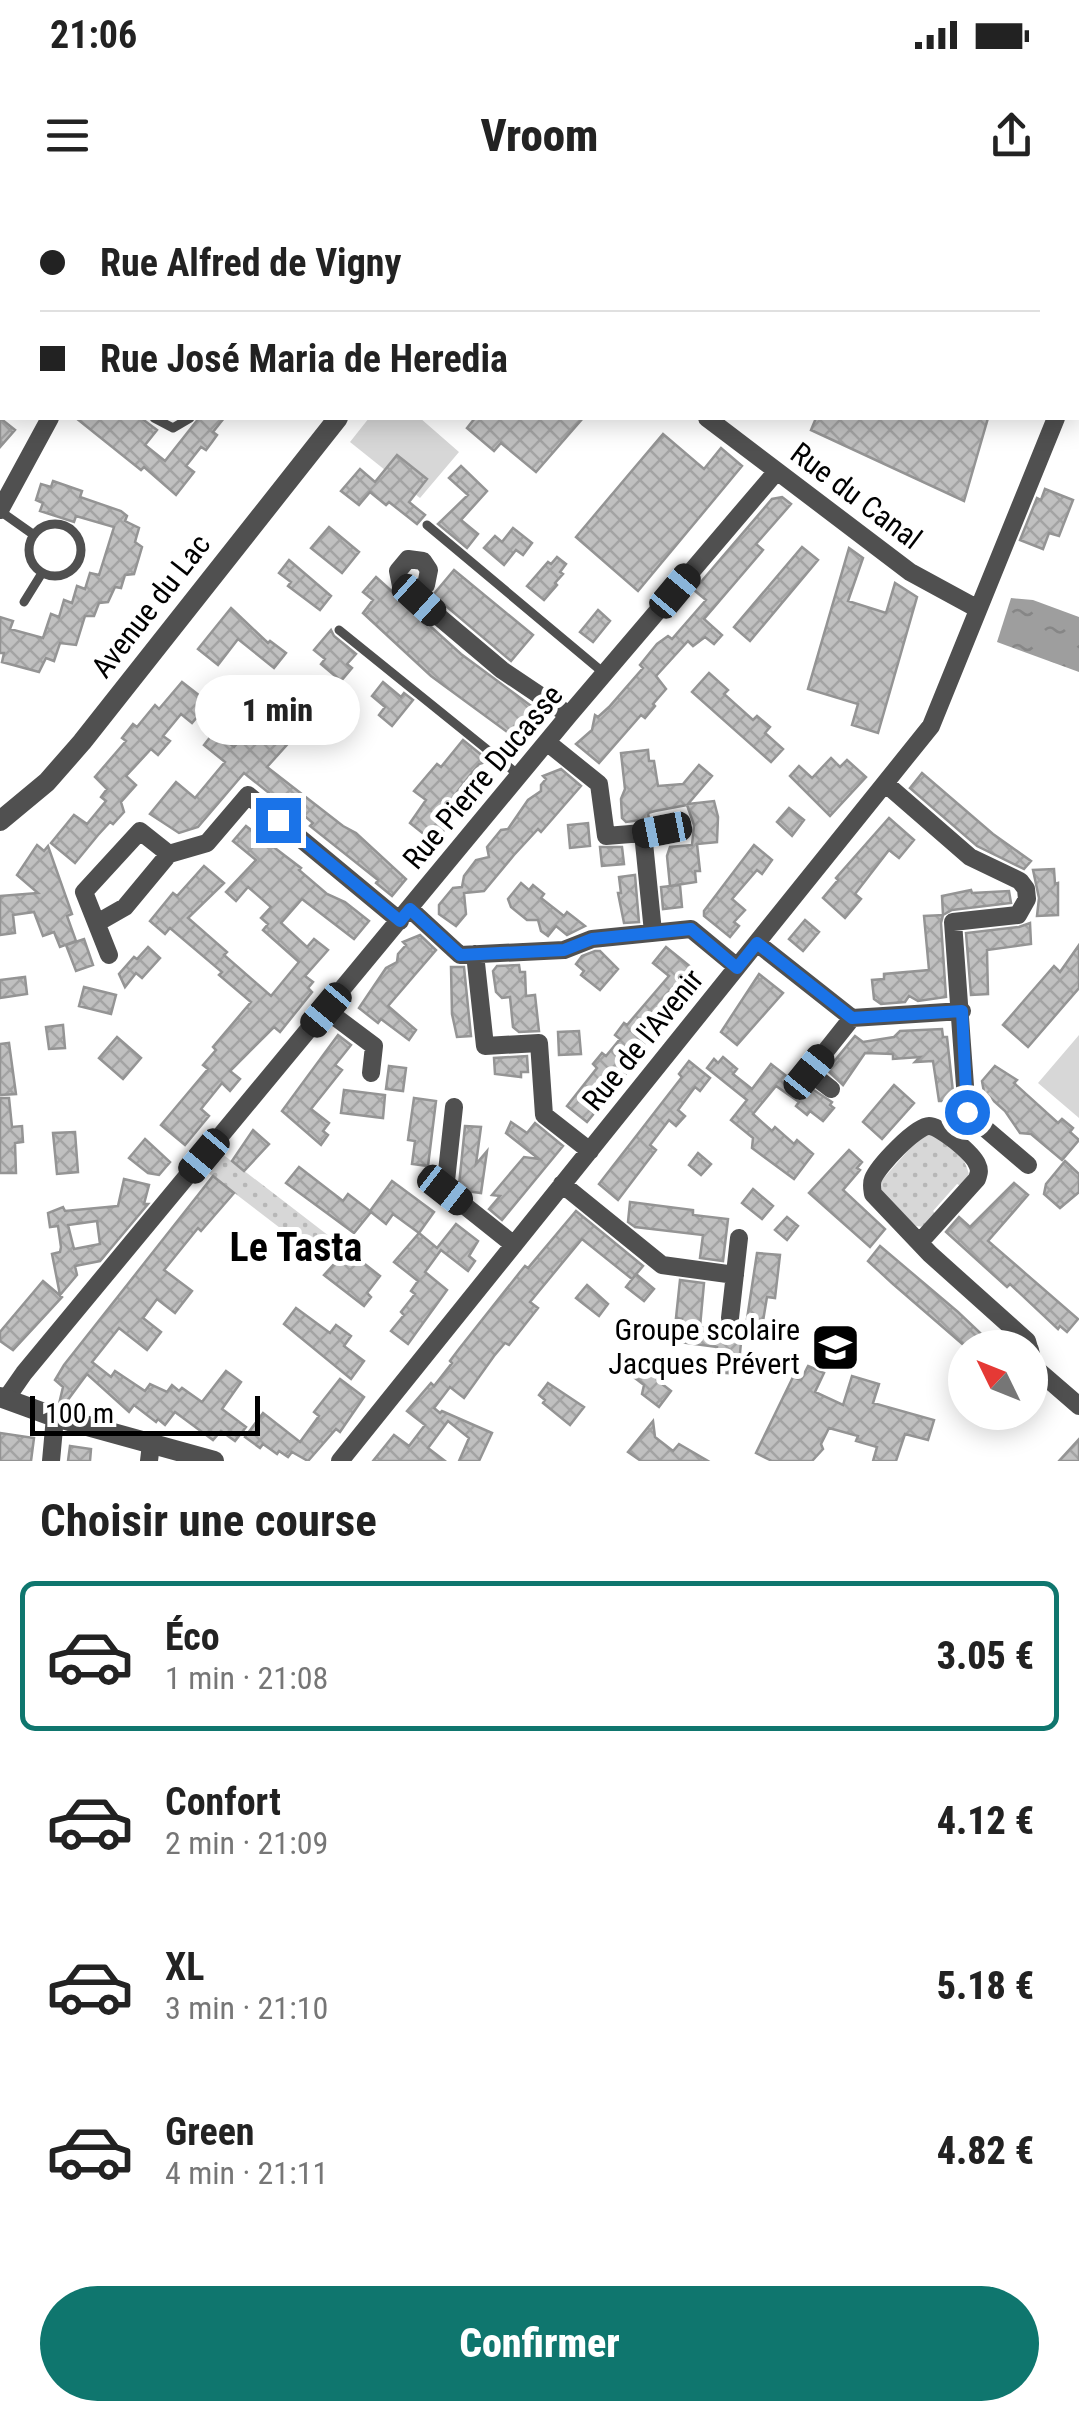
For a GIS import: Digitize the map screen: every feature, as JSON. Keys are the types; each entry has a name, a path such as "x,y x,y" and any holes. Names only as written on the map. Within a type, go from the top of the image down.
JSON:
{"street":[{"path":"0,510 49,420"},
{"name":"Avenue du Lac","path":"0,821 46,782 82,742 336,420"},
{"name":"Rue du Canal","path":"710,420 910,572 978,610"},
{"name":"Rue de l'Avenir","path":"340,1461 930,726 1055,420"},
{"name":"Rue Pierre Ducasse","path":"3,1398 777,470"},
{"path":"417,591 419,600 456,634 570,715"},
{"path":"548,743 599,784 606,836 682,826"},
{"path":"886,784 970,857 1020,881 1026,889 1027,899 1018,915 954,922 967,1112 1028,1164"},
{"path":"97,924 125,907 169,854 207,843 248,795 460,955 564,950 592,939 691,929 737,968"},
{"path":"109,955 84,892 140,831 169,854"},
{"path":"642,834 653,932"},
{"path":"757,943 852,1018 962,1011"},
{"path":"475,954 485,1046 539,1043 544,1115 590,1151"},
{"path":"326,1010 374,1046 371,1073"},
{"path":"831,1089 809,1072 852,1018"},
{"path":"454,1107 445,1190 514,1244"},
{"path":"920,1242 979,1172 974,1159 942,1130 926,1126 918,1129 882,1165 872,1182 878,1203 920,1242 1016,1330"},
{"path":"562,1184 662,1264 735,1275"},
{"path":"730,1318 739,1238"},
{"path":"1048,1379 1079,1406"},
{"path":"3,1398 150,1453 214,1461"},
{"path":"51,1461 55,1417"}],"lane":[{"path":"158,420 173,428 187,420"},
{"path":"0,510 34,535"},
{"path":"427,524 605,674"},
{"path":"48,525 72,530 81,544 80,560 60,576 42,573 29,551 34,535 48,525"},
{"path":"24,602 42,573"},
{"path":"340,630 520,776"}],"shaded area":[{"path":"367,420 422,420 459,452 420,498 350,442"},
{"path":"1079,1035 1079,1118 1038,1083"},
{"path":"928,1132 956,1150 970,1179 963,1187 957,1184 933,1211 938,1216 924,1227 916,1226 879,1189 882,1180"},
{"path":"221,1153 329,1236 314,1254 207,1172"}],"water":[{"path":"1011,598 1033,600 1079,617 1079,672 997,642"}],"building":[{"path":"0,420 2,420 15,430 0,447"},
{"path":"78,420 144,420 157,430 145,445 165,461 197,420 222,420 206,450 201,447 186,466 194,472 176,495 144,467 141,470"},
{"path":"473,420 581,420 536,472 501,443 494,451 467,428"},
{"path":"815,420 987,420 964,501 811,430"},
{"path":"663,434 704,469 721,448 742,466 638,591 576,537"},
{"path":"397,455 427,479 409,502 425,515 417,524 370,492 359,505 341,491 360,469 375,482"},
{"path":"461,466 487,491 461,520 478,534 467,548 438,524 468,495 449,478"},
{"path":"53,481 82,491 80,497 121,511 127,516 125,521 139,528 135,542 142,547 134,574 125,575 121,588 115,587 108,602 99,603 94,616 85,616 76,645 60,643 54,661 46,658 39,672 2,662 0,617 13,621 10,629 43,638 51,614 59,617 64,600 72,603 77,586 85,589 90,573 99,575 114,527 76,516 74,522 40,511 43,503 36,500 41,484 51,487"},
{"path":"1045,489 1073,500 1059,536 1049,533 1043,549 1020,540 1037,498 1041,500"},
{"path":"782,497 791,504 756,544 763,550 704,619 722,635 714,644 705,637 693,646 688,641 656,676 666,689 655,706 645,718 641,715 599,763 576,744 592,730 595,715 598,717 609,707 643,668 640,665 657,644 668,636 672,639 706,600 694,590 772,499"},
{"path":"329,527 359,552 342,573 311,548"},
{"path":"513,528 532,543 523,555 516,550 504,565 484,548 495,536 502,542"},
{"path":"802,547 818,560 750,641 734,627"},
{"path":"849,548 863,558 848,601 886,613 895,583 917,597 878,733 852,725 858,704 808,689"},
{"path":"557,557 566,564 560,572 563,574 544,600 527,586"},
{"path":"289,560 331,596 320,610 288,586 291,582 279,573"},
{"path":"454,570 533,635 511,661 433,595"},
{"path":"376,577 461,654 542,714 521,742 431,676 363,613 373,600 363,592"},
{"path":"231,608 268,643 286,653 274,668 238,639 218,665 198,649"},
{"path":"598,610 610,621 593,642 580,632"},
{"path":"331,630 356,654 347,664 352,668 341,681 321,664 325,659 314,650"},
{"path":"709,673 728,690 724,694 753,720 757,716 770,727 765,733 783,749 771,762 692,692"},
{"path":"182,682 209,703 192,723 181,714 163,736 170,741 158,755 151,749 126,776 136,785 121,802 124,812 113,824 110,822 75,863 51,843 74,815 87,824 106,801 101,797 107,789 95,777 126,741 122,738 133,724 137,727 155,705 159,709"},
{"path":"383,682 401,697 404,693 413,700 392,726 379,715 385,707 372,696"},
{"path":"288,700 310,719 267,767 356,833 406,879 392,896 376,883 378,880 310,826 313,823 287,801 284,805 244,773 198,827 179,833 150,814 176,782 195,798 225,762 204,745 215,731 234,747 250,728 237,715 244,706 268,724"},
{"path":"463,740 489,761 479,764 453,797 462,804 435,843 410,823 426,800 414,791"},
{"path":"648,750 658,786 683,784 699,765 712,776 688,804 714,801 718,817 717,842 697,844 700,871 695,871 696,882 670,886 670,847 692,845 694,825 687,805 648,813 649,819 626,822 622,818 625,789 621,753"},
{"path":"831,758 840,767 847,760 866,777 830,816 790,776 799,766 812,778"},
{"path":"561,769 581,786 484,891 464,893 466,914 456,926 439,914 439,905 453,888 462,887 464,876 476,860 489,857 487,847 501,830 508,829 528,800 541,791 546,779 543,776"},
{"path":"922,773 1031,861 1024,869 977,846 910,788"},
{"path":"789,808 804,820 792,836 777,822"},
{"path":"889,818 914,840 899,858 889,850 855,894 861,899 845,918 823,898"},
{"path":"588,823 590,846 570,848 568,825"},
{"path":"246,826 301,868 327,894 345,902 369,921 354,939 302,899 281,923 307,947 314,939 328,950 305,976 313,982 308,988 312,992 280,1032 274,1027 230,1071 240,1079 230,1091 222,1083 201,1109 209,1116 185,1145 161,1125 208,1069 203,1065 216,1050 213,1047 251,1002 170,928 165,934 150,921 173,893 177,896 204,866 224,883 188,918 227,952 224,955 271,996 299,962 263,930 268,924 261,918 271,907 248,887 236,901 226,892 256,860 233,841"},
{"path":"37,845 44,851 48,846 72,914 67,916 76,941 60,947 54,932 43,936 34,912 13,915 15,933 0,935 0,896 38,893 17,875"},
{"path":"754,845 772,860 762,874 757,870 732,899 745,910 734,922 739,926 730,937 704,916 704,911"},
{"path":"600,847 622,847 624,864 602,866"},
{"path":"1054,869 1058,915 1037,916 1039,898 1033,870"},
{"path":"635,875 639,922 624,923 619,877"},
{"path":"521,883 529,890 533,885 544,894 541,898 585,926 567,935 556,926 548,936 541,931 538,920 527,920 511,907 508,899"},
{"path":"680,885 682,907 663,909 661,887"},
{"path":"971,890 1009,891 1011,903 952,910 943,915 942,896"},
{"path":"943,915 946,997 918,1001 909,996 905,1002 881,1004 874,999 872,980 884,979 884,974 929,970 924,916"},
{"path":"805,920 819,932 803,951 789,939"},
{"path":"1030,923 1031,944 987,950 988,994 971,995 966,933"},
{"path":"420,935 436,950 388,1006 416,1030 409,1040 359,1008 386,968 397,962 406,945 403,942"},
{"path":"84,939 93,965 76,971 66,945"},
{"path":"1079,945 1079,988 1028,1047 1003,1025 1054,966 1060,972"},
{"path":"148,947 160,958 142,978 136,973 125,987 119,974"},
{"path":"666,947 692,968 672,998 677,1001 628,1065 628,1071 616,1086 608,1079 605,1100 587,1122 567,1106 597,1068 593,1064 620,1039 615,1035 624,1023 627,1025 669,976 653,963"},
{"path":"600,951 618,969 600,990 581,975 584,971 576,964 582,956"},
{"path":"519,965 520,972 525,972 526,996 535,995 539,1031 519,1032 513,1027 510,997 502,998 496,992 493,971 497,966"},
{"path":"451,967 464,967 471,1036 457,1037 452,1014"},
{"path":"759,974 783,993 737,1045 721,1032"},
{"path":"25,977 27,994 0,998 0,980"},
{"path":"84,987 116,995 111,1014 79,1006"},
{"path":"63,1025 65,1048 49,1049 46,1027"},
{"path":"942,1029 943,1037 947,1037 954,1101 939,1101 933,1061 915,1062 920,1057 893,1059 893,1054 865,1053 843,1085 827,1070 855,1036 863,1042 894,1037 900,1031"},
{"path":"579,1031 581,1054 559,1055 558,1032"},
{"path":"338,1035 351,1045 335,1065 342,1070 311,1109 329,1123 323,1131 328,1135 321,1145 282,1111"},
{"path":"117,1037 141,1058 123,1079 99,1058"},
{"path":"9,1043 16,1094 0,1095 0,1044"},
{"path":"527,1056 528,1072 521,1072 521,1077 495,1074 494,1058"},
{"path":"723,1057 737,1069 733,1074 752,1089 771,1064 794,1082 800,1081 832,1102 834,1108 823,1121 810,1111 807,1115 796,1106 799,1102 776,1086 753,1114 772,1131 775,1127 813,1154 794,1179 752,1148 753,1138 731,1120 747,1100 707,1068 714,1059 718,1063"},
{"path":"689,1061 710,1078 700,1091 695,1087 678,1110 685,1116 676,1126 669,1120 650,1145 656,1150 618,1200 599,1184 682,1077 679,1074"},
{"path":"389,1066 406,1068 403,1091 386,1089"},
{"path":"995,1066 1017,1080 1014,1083 1058,1123 1062,1119 1073,1128 1070,1132 1079,1140 1062,1160 1031,1134 1020,1133 1005,1111 984,1092 982,1081"},
{"path":"894,1085 914,1103 882,1139 863,1122"},
{"path":"344,1090 385,1095 383,1118 341,1113"},
{"path":"0,1098 9,1098 12,1127 22,1126 23,1142 15,1143 16,1173 0,1173"},
{"path":"414,1098 436,1101 428,1166 412,1164 415,1141 408,1140"},
{"path":"511,1122 527,1133 535,1123 563,1146 502,1220 489,1209 500,1196 492,1195 524,1157 539,1159 506,1133"},
{"path":"465,1126 481,1127 476,1164 487,1151 481,1193 466,1191 459,1185"},
{"path":"253,1130 269,1144 244,1171 232,1161"},
{"path":"75,1132 78,1172 57,1174 53,1133"},
{"path":"145,1139 170,1162 159,1175 148,1173 129,1158"},
{"path":"849,1150 862,1162 843,1190 885,1229 870,1247 809,1193"},
{"path":"698,1153 711,1164 701,1175 689,1165"},
{"path":"1065,1161 1079,1174 1079,1192 1060,1208 1044,1194 1046,1184"},
{"path":"299,1167 343,1201 348,1194 370,1211 392,1181 434,1212 419,1233 393,1214 386,1224 371,1212 354,1233 286,1183"},
{"path":"213,1176 234,1193 201,1231 198,1228 164,1270 192,1291 175,1313 157,1299 143,1318 161,1332 147,1350 119,1328 92,1362 111,1377 115,1371 145,1391 150,1384 167,1392 172,1385 202,1402 226,1371 241,1382 222,1409 246,1427 235,1441 221,1431 213,1440 175,1412 165,1425 158,1419 156,1422 134,1405 129,1412 87,1374 64,1405 59,1404 63,1387 55,1380 64,1365"},
{"path":"124,1179 149,1185 144,1204 148,1204 100,1261 75,1266 77,1275 60,1295 52,1254 60,1252 58,1226 50,1227 48,1213 63,1207 65,1211 118,1206","holes":["97,1221 100,1244 74,1249 68,1225"]},
{"path":"1014,1183 1028,1195 988,1241 1078,1319 1067,1332 1060,1326 1058,1329 1010,1284 1007,1287 946,1232 959,1217 970,1227"},
{"path":"753,1189 773,1206 762,1219 742,1203"},
{"path":"630,1202 728,1219 723,1261 700,1258 703,1235 635,1227 628,1222"},
{"path":"576,1211 643,1266 632,1279 582,1239 530,1302 538,1308 509,1345 505,1343 494,1356 464,1398 450,1387 434,1408 492,1433 479,1461 459,1461 469,1438 448,1421 428,1448 445,1461 373,1461 394,1435 409,1446 425,1425 407,1411 431,1383 434,1386 520,1272 525,1266 528,1268"},
{"path":"787,1217 798,1226 787,1240 775,1230"},
{"path":"456,1224 478,1241 469,1256 475,1261 468,1271 441,1250 425,1272 447,1290 408,1344 391,1331 404,1315 401,1312 415,1294 411,1291 418,1281 394,1262 419,1233 437,1248"},
{"path":"880,1246 977,1330 948,1332 868,1261"},
{"path":"347,1250 380,1276 367,1293 371,1297 364,1306 324,1275"},
{"path":"757,1253 780,1255 775,1298 767,1297 763,1321 747,1319"},
{"path":"636,1274 654,1289 644,1301 626,1287"},
{"path":"680,1280 704,1283 700,1327 742,1332 738,1374 714,1372 717,1347 679,1342 682,1319 676,1318"},
{"path":"43,1281 62,1297 13,1350 0,1341 0,1332"},
{"path":"587,1285 608,1304 599,1316 576,1298"},
{"path":"296,1308 330,1333 336,1325 351,1336 344,1346 364,1361 351,1379 284,1324"},
{"path":"647,1360 656,1367 657,1380 671,1391 659,1407 642,1394 644,1385 627,1372 634,1362 641,1368"},
{"path":"808,1366 824,1373 815,1392 843,1405 852,1376 879,1384 873,1403 934,1420 928,1440 905,1434 896,1461 873,1461 877,1447 856,1441 858,1436 829,1428 821,1444 823,1449 812,1461 772,1461 756,1453 793,1377 801,1380"},
{"path":"340,1379 364,1397 340,1432 336,1429 308,1461 292,1452 288,1457 279,1451 277,1454 263,1444 260,1448 245,1437 263,1413 300,1442 319,1416 314,1412"},
{"path":"548,1383 584,1407 570,1425 543,1403 545,1400 539,1395"},
{"path":"653,1421 655,1437 673,1451 679,1444 708,1461 641,1461 628,1452"},
{"path":"0,1433 34,1438 31,1461 0,1461"},
{"path":"1079,1439 1079,1461 1059,1461"},
{"path":"70,1446 91,1449 90,1461 68,1461"}],"place":[{"name":"Groupe scolaire Jacques Prévert","path":"835,1347"}],"district":[{"name":"Le Tasta","path":"296,1247"}],"route":[{"path":"278,820 400,921 410,909 460,955 564,950 592,939 691,929 737,968 757,943 852,1018 962,1011 967,1112"}]}
